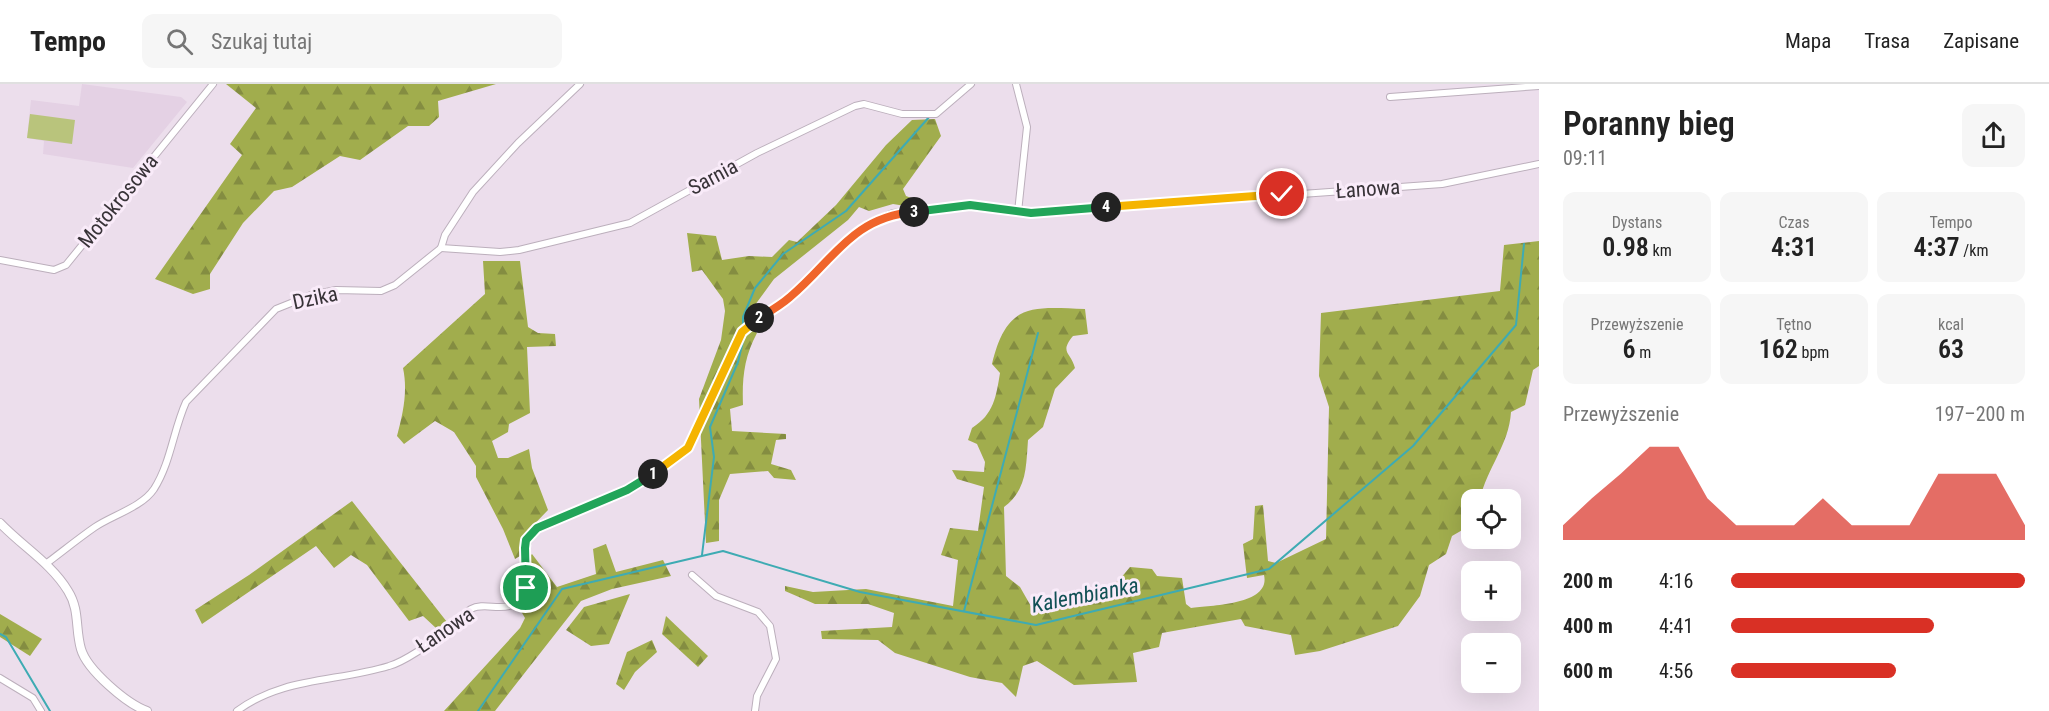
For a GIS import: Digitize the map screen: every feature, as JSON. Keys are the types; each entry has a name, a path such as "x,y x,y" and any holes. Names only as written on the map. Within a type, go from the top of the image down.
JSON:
{"street":[{"name":"Motokrosowa","path":"0,260 54,270 66,264 213,84"},
{"name":"Dzika","path":"47,563 95,527 136,504 153,491 171,454 179,416 186,402 276,309 311,295 336,290 381,291 395,285 441,248 445,235 473,192 518,143 580,84"},
{"name":"Sarnia","path":"441,248 500,252 519,250 630,223 757,153 855,106 864,104 902,114 936,114 971,84"},
{"path":"1017,84 1027,127 1018,212"},
{"path":"1390,96 1539,86"},
{"name":"Łanowa","path":"237,711 270,691 391,666 442,634 472,608 510,606 522,596 526,588 524,555 531,534 544,523 639,484 688,448 742,332 789,298 841,246 869,223 893,213 970,205 1018,212 1442,184 1539,164"},
{"path":"0,523 15,539 47,563 75,603 81,650 86,658 130,708 147,711"},
{"path":"692,575 716,596 758,612 770,626 776,659 757,696 755,711"},
{"path":"0,678 33,698 40,711"}],"shaded area":[{"path":"82,84 181,97 187,102 133,168 43,154 44,141 27,138 31,100 79,106"}],"green space":[{"path":"226,84 496,84 438,101 439,117 429,126 408,126 360,160 340,156 292,187 274,191 243,223 210,274 210,289 193,294 155,279 242,155 230,144 256,108"},
{"path":"30,114 75,120 72,144 27,138"},
{"path":"935,119 941,136 903,189 906,196 922,202 918,208 893,204 869,211 859,207 848,220 774,279 744,320 757,333 745,368 743,405 730,409 732,431 786,434 786,439 776,440 771,464 791,470 796,480 774,478 768,471 730,474 719,500 719,541 706,543 699,399 721,340 725,311 723,299 702,270 692,272 687,233 716,236 722,260 749,256 772,257 789,240 797,242 836,205 886,145 912,120"},
{"path":"1539,241 1539,366 1533,370 1525,405 1511,412 1502,446 1483,489 1461,489 1461,531 1452,536 1446,554 1429,565 1420,596 1398,626 1320,651 1295,655 1291,635 1245,626 1241,619 1162,633 1159,647 1133,653 1137,682 1074,685 1037,661 1023,666 1016,697 1002,683 970,677 895,653 878,640 822,639 821,631 892,627 894,613 868,604 815,604 785,591 785,586 813,592 866,589 953,606 958,560 941,555 950,528 978,531 984,487 957,479 952,470 984,472 985,462 977,444 968,440 972,428 985,417 993,404 1000,373 992,364 998,344 1005,329 1024,312 1036,309 1066,308 1085,309 1088,334 1073,336 1067,346 1067,352 1075,368 1055,389 1043,427 1028,440 1024,477 1017,493 1004,507 1006,576 1020,587 1032,608 1063,607 1087,602 1108,590 1130,567 1152,569 1157,576 1182,578 1186,604 1191,608 1238,602 1250,598 1264,585 1264,575 1247,578 1243,544 1253,539 1255,506 1263,505 1268,561 1276,563 1326,539 1329,407 1319,376 1321,313 1500,291 1504,245"},
{"path":"483,261 520,261 528,327 538,333 555,334 556,346 527,347 530,413 509,424 508,432 492,441 498,458 508,458 529,449 532,468 548,510 521,538 520,556 515,559 503,529 476,477 476,466 454,432 435,421 404,444 397,436 405,394 403,368 485,294"},
{"path":"352,501 447,622 437,629 423,616 409,621 367,565 351,555 334,568 316,546 202,624 195,610 249,575"},
{"path":"606,544 616,572 663,560 671,576 612,589 581,601 495,711 444,711 520,628 525,618 518,606 528,595 532,584 530,556 532,554 557,587 596,574 593,549"},
{"path":"630,594 609,644 591,646 566,630 584,607"},
{"path":"0,614 42,639 30,656 0,637"},
{"path":"666,616 708,656 698,667 662,634"},
{"path":"652,640 657,652 635,672 624,690 616,684 627,652"}],"waterway":[{"path":"743,329 743,317 755,288 783,254 846,211 930,116"},
{"name":"Kalembianka","path":"478,711 562,589 723,551 860,592 1036,625 1269,569 1413,446 1516,325 1524,244"},
{"path":"702,555 714,457 710,427 738,362 745,333"},
{"path":"964,611 1038,333"},
{"name":"Kalembianka","path":"0,634 6,637 50,711"}],"route":[{"path":"526,588 524,555 526,540 531,534 544,523 639,484 688,448 705,416 742,332 789,298 841,246 869,223 893,213 970,205 1031,213 1282,194"}]}
